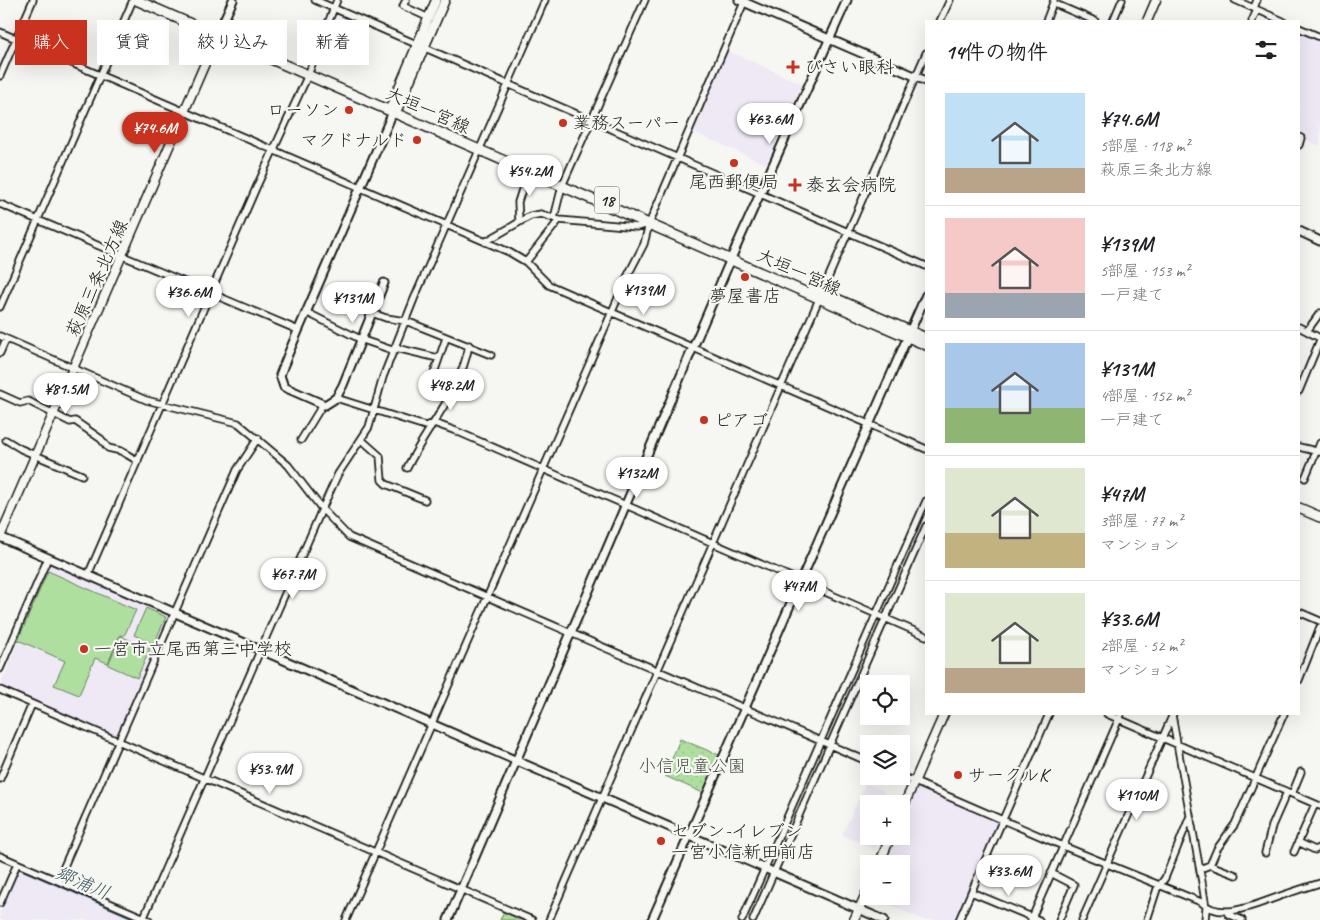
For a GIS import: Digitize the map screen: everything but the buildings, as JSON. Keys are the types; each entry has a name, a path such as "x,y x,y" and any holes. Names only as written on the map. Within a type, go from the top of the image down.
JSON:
{"main road":[{"name":"大垣一宮線","path":"135,0 186,20"},
{"name":"大垣一宮線","path":"149,0 191,20"},
{"path":"421,47 436,0"},
{"path":"394,109 421,47 445,0"},
{"path":"1147,20 1156,0"},
{"name":"大垣一宮線","path":"287,63 822,296 909,335 925,344"},
{"name":"萩原三条北方線","path":"0,537 205,65"},
{"name":"大垣一宮線","path":"479,147 528,171 564,184"},
{"name":"大垣一宮線","path":"909,335 925,338"},
{"path":"1300,503 1320,512"},
{"path":"1300,508 1320,517"},
{"path":"908,795 944,715"},
{"path":"854,920 861,905"}],"street":[{"path":"24,20 33,0"},
{"path":"0,307 100,75 135,0"},
{"path":"225,20 233,0"},
{"path":"315,0 593,119 925,266"},
{"path":"88,575 309,73 337,0"},
{"path":"406,0 403,6 429,18"},
{"path":"0,856 146,919 204,778 322,509 338,474 362,440 374,412 383,378 406,321 479,147 545,0"},
{"path":"526,262 556,219 564,184 645,0"},
{"path":"448,920 732,257 847,0"},
{"path":"940,20 950,0"},
{"path":"1113,20 1122,0"},
{"path":"1235,0 1281,20"},
{"path":"1252,20 1257,0"},
{"path":"346,920 542,469 611,313 644,244 650,221 743,1 925,81"},
{"path":"1046,20 1054,1 1093,20"},
{"path":"1300,28 1320,37"},
{"path":"0,32 15,38"},
{"path":"0,76 15,40"},
{"path":"549,920 715,544 925,56"},
{"path":"77,65 485,242 526,262 549,285 925,449"},
{"path":"384,283 363,340 336,398 331,403 323,404 284,387 280,375 394,109"},
{"path":"519,222 518,202 528,171"},
{"path":"0,204 124,254 298,330"},
{"path":"485,242 519,222 541,214 556,219 637,227 650,221"},
{"path":"1300,231 1320,241"},
{"path":"652,920 925,297"},
{"path":"306,312 363,340 395,350 438,358"},
{"path":"372,313 386,318 406,321 491,355"},
{"path":"1307,331 1320,313"},
{"path":"1300,328 1320,339 1317,354 1300,389"},
{"path":"0,353 3,338 146,400 238,423 288,465 322,509 349,537 860,758"},
{"path":"434,373 446,338"},
{"path":"407,468 430,424 462,372 469,346"},
{"path":"0,394 20,403 28,401 55,412 85,427 101,439 108,448 121,451 138,460"},
{"path":"336,398 374,412 401,416 425,426 434,423 456,431 925,636"},
{"path":"301,440 323,404"},
{"path":"58,880 117,740 237,470 258,438"},
{"path":"6,440 36,456 82,475"},
{"path":"362,440 380,456 382,480 386,484 426,500"},
{"path":"1305,478 1318,452 1320,443"},
{"path":"1300,447 1318,452"},
{"path":"742,920 925,503"},
{"path":"753,920 925,528"},
{"path":"0,537 884,920"},
{"path":"0,670 48,558"},
{"path":"1300,612 1320,621"},
{"path":"1300,677 1320,627"},
{"path":"0,690 532,920"},
{"path":"0,779 32,704"},
{"path":"959,920 1049,715"},
{"path":"1082,920 1172,715"},
{"path":"1172,715 1200,869 1206,908 1205,920"},
{"path":"1210,865 1217,849 1235,824 1284,715"},
{"path":"1031,919 1120,716 1177,744 1319,805 1294,852"},
{"path":"1265,854 1272,826 1302,772"},
{"path":"910,780 1200,902 1206,908 1223,912 1242,920"},
{"path":"1147,920 1190,816"},
{"path":"1298,842 1315,850 1320,846"},
{"path":"0,903 17,864"},
{"path":"1200,869 1210,865 1236,875"},
{"path":"1051,873 1074,885 1059,920"},
{"path":"1223,912 1248,909 1320,883"},
{"path":"971,892 1031,919 1039,920"}],"shaded area":[{"path":"1300,33 1320,42 1320,146 1300,136"},
{"path":"727,50 802,84 766,164 693,132"},
{"name":"一宮市立尾西第三中学校","path":"50,565 168,616 116,736 0,686"},
{"path":"865,785 870,785 884,791 882,795 860,795"},
{"path":"917,786 999,821 955,920 924,920 890,905 910,905 910,855 887,855 891,845 910,845 910,802"},
{"path":"860,796 860,843 842,835"},
{"path":"866,845 877,845 875,849"},
{"path":"19,869 134,920 0,920 0,912"}],"green space":[{"path":"48,571 136,610 124,636 120,635 108,663 95,658 79,695 54,685 65,661 18,640"},
{"path":"146,608 166,617 154,644 134,635"},
{"path":"120,636 150,649 137,678 108,665"},
{"name":"小信児童公園","path":"680,739 719,755 703,793 665,776"},
{"path":"504,911 524,920 500,920"}],"waterway":[{"name":"郷浦川","path":"18,868 138,920"}],"place":[{"name":"びさい眼科","path":"793,67"},
{"name":"ローソン","path":"349,110"},
{"name":"業務スーパー","path":"563,123"},
{"name":"マクドナルド","path":"417,140"},
{"name":"尾西郵便局","path":"734,163"},
{"name":"泰玄会病院","path":"795,185"},
{"name":"夢屋書店","path":"745,277"},
{"name":"ピアゴ","path":"704,420"},
{"name":"一宮市立尾西第三中学校","path":"84,649"},
{"name":"サークルK","path":"958,775"},
{"name":"セブン-イレブン 一宮小信新田前店","path":"661,841"}]}
